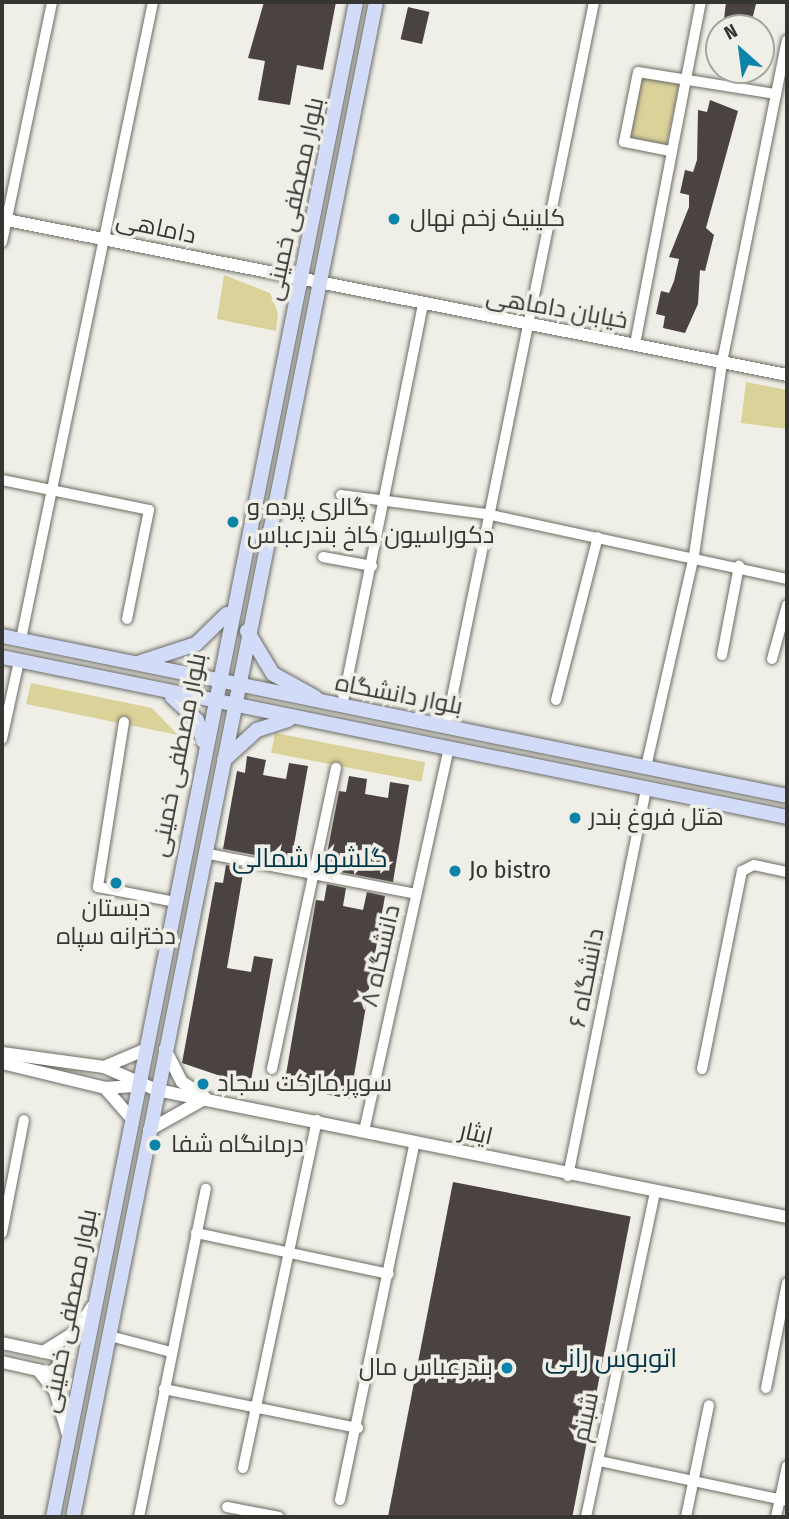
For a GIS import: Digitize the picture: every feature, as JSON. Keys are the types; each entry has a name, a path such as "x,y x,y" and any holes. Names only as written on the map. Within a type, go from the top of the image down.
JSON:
{"main road":[{"name":"بلوار مصطفی خمینی","path":"53,1517 175,902 215,682 302,280 356,2"},
{"name":"بلوار مصطفی خمینی","path":"73,1517 247,631 376,2"},
{"path":"136,662 196,644 232,607"},
{"path":"247,631 273,674 335,705"},
{"name":"بلوار دانشگاه","path":"2,636 136,662 215,682 787,796"},
{"name":"بلوار دانشگاه","path":"2,657 212,703 787,817"},
{"path":"148,688 188,708 204,747"},
{"path":"223,761 257,730 298,719"}],"street":[{"path":"2,242 4,220 52,2"},
{"path":"21,639 153,2"},
{"path":"446,727 486,514 528,326 594,2"},
{"path":"635,344 670,151 701,2"},
{"path":"646,767 694,555 722,362 787,41"},
{"path":"670,151 624,142 638,72 776,94"},
{"name":"داماهی","path":"4,220 319,284"},
{"name":"خیابان داماهی","path":"319,284 787,375"},
{"path":"335,705 372,566 423,305"},
{"path":"2,480 149,510 127,619"},
{"path":"341,495 486,514 694,555 787,579"},
{"path":"556,700 598,537"},
{"path":"323,557 372,566"},
{"path":"722,655 739,566"},
{"path":"772,659 787,605"},
{"path":"2,739 19,661"},
{"path":"124,722 98,887 175,902"},
{"name":"دانشگاه ۸","path":"364,1130 449,749"},
{"path":"272,1069 336,768"},
{"name":"دانشگاه ۶","path":"568,1176 646,789"},
{"path":"204,853 416,894"},
{"path":"702,1069 742,871 754,864 787,872"},
{"path":"149,1130 206,1098 182,1082 165,1049"},
{"path":"104,1067 144,1050"},
{"path":"2,1054 104,1067 137,1086"},
{"path":"2,1063 105,1088 137,1086"},
{"name":"ایثار","path":"137,1086 317,1120 568,1176 787,1217"},
{"path":"105,1088 131,1118"},
{"path":"2,1233 5,1199 24,1120"},
{"path":"243,1468 317,1120"},
{"path":"340,1500 358,1428 415,1142"},
{"path":"139,1517 206,1189"},
{"name":"شبنم","path":"655,1192 598,1461 783,1500"},
{"path":"196,1233 389,1274"},
{"path":"766,1388 787,1283"},
{"path":"43,1352 76,1331 96,1300"},
{"path":"110,1336 171,1352"},
{"path":"2,1343 43,1352 62,1363 57,1372 2,1362"},
{"path":"38,1370 55,1391 68,1437"},
{"path":"164,1389 358,1428"},
{"path":"686,1517 709,1405"},
{"path":"586,1517 598,1461"},
{"path":"776,1517 783,1500 787,1466"},
{"path":"227,1507 279,1517"}],"shaded area":[{"path":"641,77 679,85 666,146 628,138"},
{"path":"224,275 270,293 278,313 276,331 217,319"},
{"path":"746,382 787,390 787,429 741,423"},
{"path":"31,683 152,708 178,735 26,704"},
{"path":"275,733 425,762 421,782 271,753"}],"building":[{"path":"264,2 336,2 323,70 297,65 290,105 258,100 265,61 248,58"},
{"path":"726,2 756,4 754,14 725,14"},
{"path":"408,7 429,12 422,44 401,39"},
{"path":"710,100 738,111 706,228 714,235 705,271 700,270 698,304 685,333 663,328 665,316 656,314 661,291 669,293 674,281 679,259 669,257 689,207 689,195 680,193 685,170 693,172 697,160 698,110 707,112"},
{"path":"247,756 266,760 263,775 286,779 289,763 308,766 291,862 223,849 237,771 245,773"},
{"path":"349,776 367,779 365,794 388,798 390,782 409,785 393,882 324,869 339,791 346,792"},
{"path":"226,865 244,868 227,968 251,972 254,956 273,959 250,1086 182,1063 215,882 223,883"},
{"path":"327,884 346,888 343,906 363,910 367,892 385,896 350,1099 284,1086 316,900 324,901"},
{"name":"بندرعباس مال","path":"453,1182 631,1217 572,1517 388,1517"}],"place":[{"name":"کلینیک زخم نهال","path":"394,219"},
{"name":"گالری پرده و دکوراسیون کاخ بندرعباس","path":"233,522"},
{"name":"هتل فروغ بندر","path":"575,818"},
{"name":"Jo bistro","path":"455,871"},
{"name":"دبستان دخترانه سپاه","path":"116,883"},
{"name":"سوپر مارکت سجاد","path":"203,1084"},
{"name":"درمانگاه شفا","path":"155,1145"},
{"name":"بندرعباس مال","path":"507,1368"}],"district":[{"name":"گلشهر شمالی","path":"310,859"},
{"name":"اتوبوس رانی","path":"611,1359"}]}
